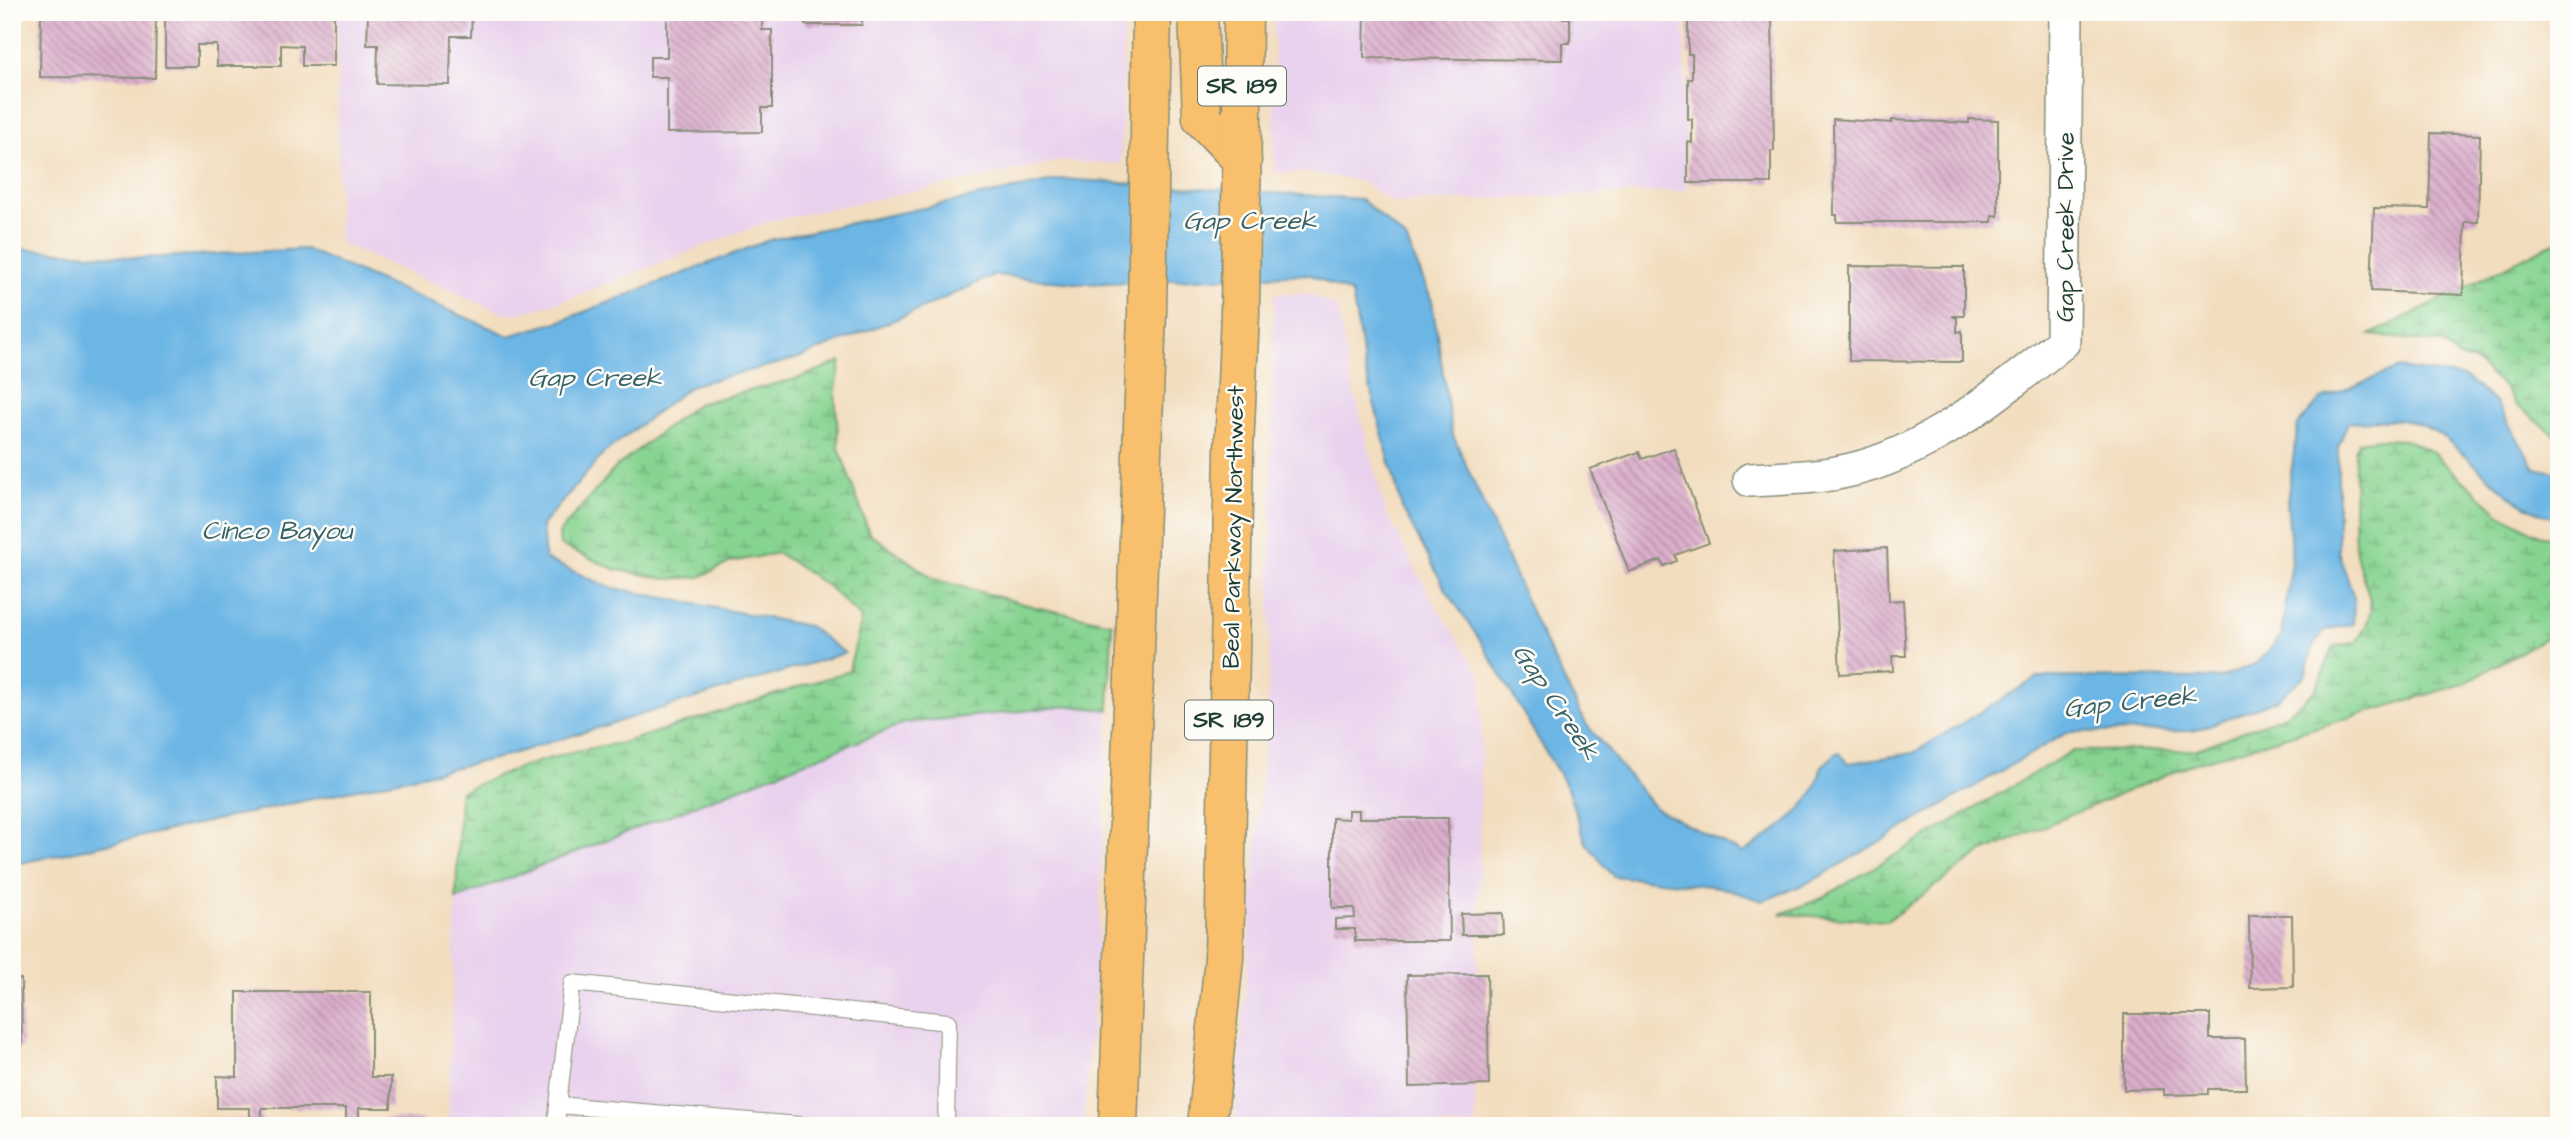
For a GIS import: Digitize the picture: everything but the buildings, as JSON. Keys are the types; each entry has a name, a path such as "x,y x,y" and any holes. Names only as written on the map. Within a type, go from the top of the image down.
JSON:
{"main road":[{"path":"1118,1126 1147,313 1152,12"},
{"path":"1198,12 1202,118 1241,160"},
{"name":"Beal Parkway Northwest","path":"1207,1126 1224,958 1234,450 1240,314 1243,12"}],"street":[{"name":"Gap Creek Drive","path":"1750,480 1851,470 1897,455 1986,404 2063,342 2066,12"}],"lane":[{"path":"556,1126 572,983 948,1022 946,1126"},
{"path":"558,1105 812,1126"}],"shaded area":[{"path":"337,12 1124,12 1121,164 1060,161 766,222 557,303 517,314 500,312 339,243"},
{"path":"1274,12 1684,12 1686,191 1392,203 1362,181 1312,173 1274,172"},
{"path":"1306,293 1338,307 1349,374 1386,513 1431,598 1482,677 1475,1126 1235,1126 1269,683 1274,294"},
{"path":"1070,706 1109,710 1098,950 1083,1126 448,1126 456,899 905,723"}],"green space":[{"path":"2559,240 2559,438 2515,404 2505,388 2476,362 2458,357 2442,343 2370,335"},
{"path":"841,361 835,395 839,448 869,533 934,579 1035,607 1112,623 1109,710 1070,706 905,723 456,899 460,792 539,762 581,750 622,743 849,671 861,618 829,587 778,553 731,562 700,577 666,579 614,569 560,545 559,533 616,467 697,404 799,378"},
{"path":"2378,439 2407,440 2432,452 2500,514 2538,535 2559,539 2559,630 2463,684 2189,765 1981,853 1887,921 1781,914 1820,899 2072,751 2194,750 2285,715 2315,691 2334,647 2356,642 2370,615 2368,593 2355,544 2355,451 2359,442"}],"water":[{"name":"Cinco Bayou","path":"1063,179 1361,199 1406,239 1432,301 1452,433 1539,630 1586,724 1655,808 1742,853 1792,818 1811,794 1821,767 1838,752 1849,763 1913,753 2038,677 2219,678 2258,663 2281,636 2292,561 2287,501 2298,425 2321,399 2399,368 2465,377 2496,403 2535,468 2559,473 2559,519 2536,511 2515,499 2444,438 2426,427 2393,420 2348,423 2338,446 2338,551 2354,598 2353,624 2325,630 2313,646 2305,676 2276,700 2194,731 2068,732 1812,881 1763,901 1719,887 1613,876 1586,843 1566,786 1483,645 1445,588 1402,508 1365,369 1352,294 1309,274 1084,284 994,275 919,310 796,359 692,385 605,452 542,525 545,559 609,587 808,626 845,653 498,758 12,865 12,248 142,258 305,249 509,336 561,321 769,240"}],"water label":[{"name":"Gap Creek","path":"1250,221"},
{"name":"Gap Creek","path":"595,378"},
{"name":"Gap Creek","path":"1556,702"},
{"name":"Gap Creek","path":"2130,702"}]}
